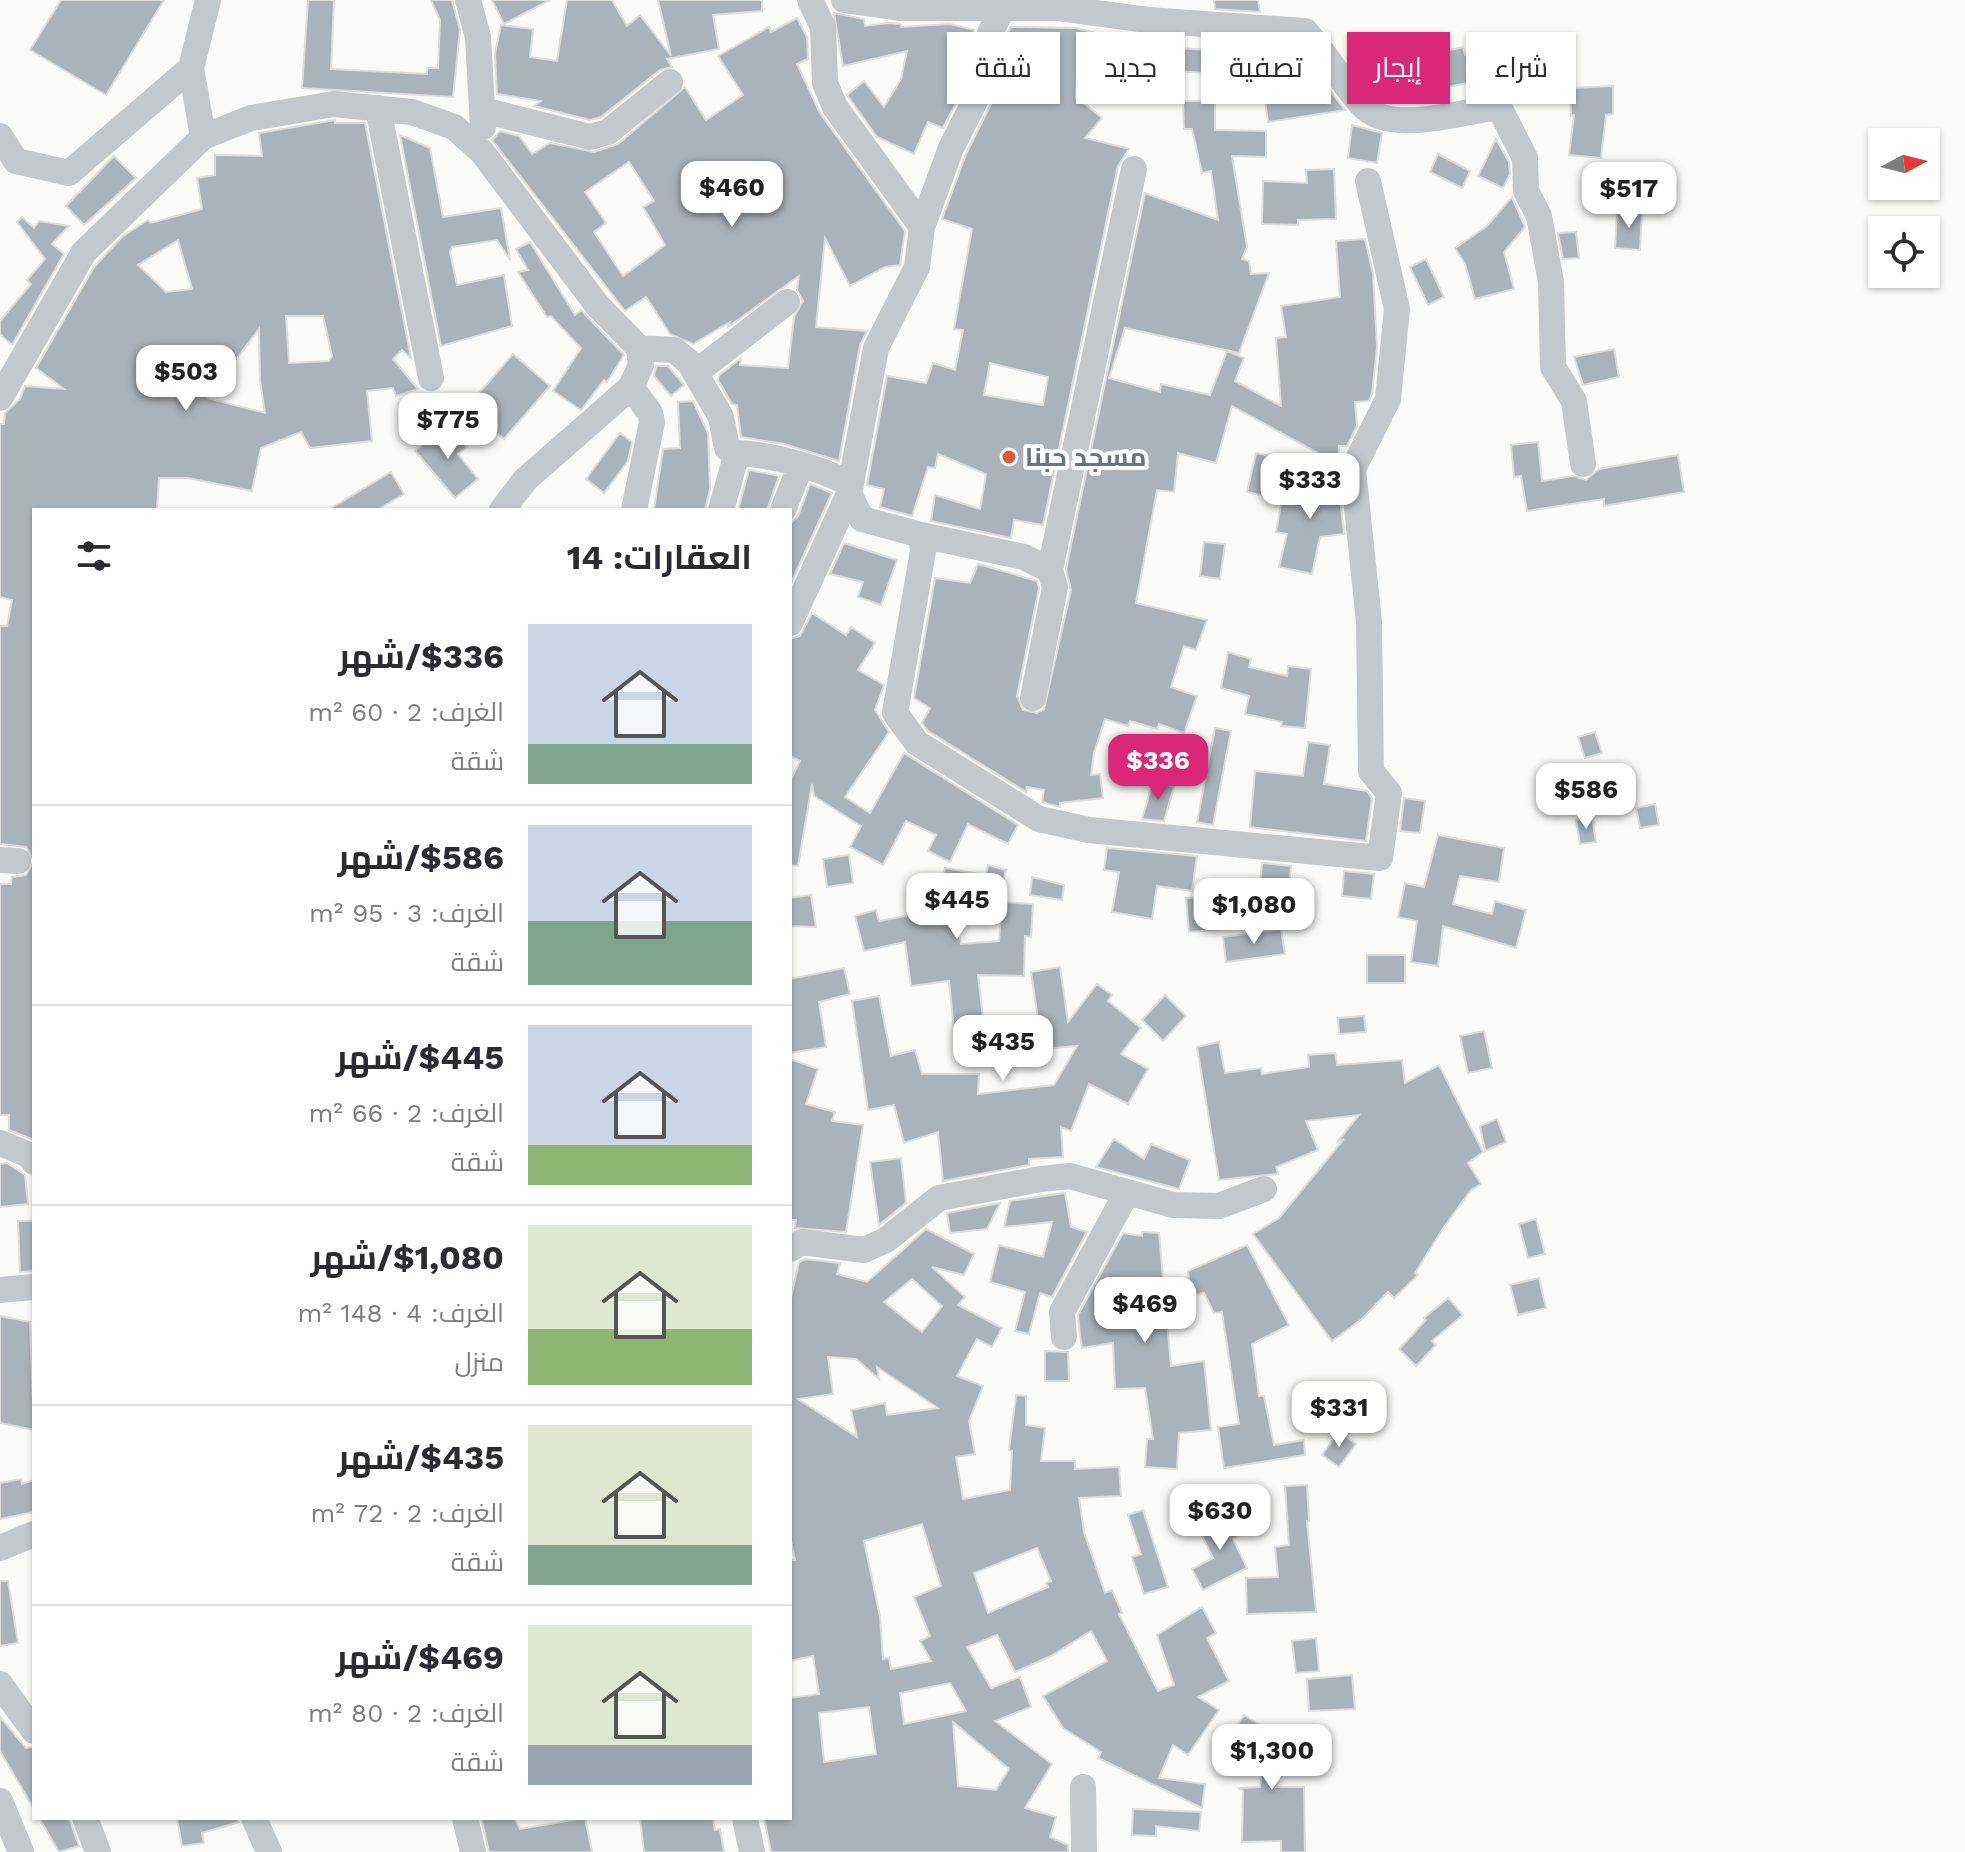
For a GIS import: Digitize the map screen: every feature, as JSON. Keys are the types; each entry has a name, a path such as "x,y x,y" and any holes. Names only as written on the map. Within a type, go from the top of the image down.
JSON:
{"street":[{"path":"203,137 191,68 208,0"},
{"path":"468,0 478,37 483,110 482,152"},
{"path":"810,0 823,27 825,83 835,107 922,227"},
{"path":"844,0 900,8 1059,8 1148,20 1305,31 1325,52 1364,108 1405,124 1499,107 1525,158 1526,191 1539,216 1551,282 1553,367 1574,401 1583,464"},
{"path":"792,619 850,489 876,348 917,267 922,227 951,148 983,85 990,33 1003,8"},
{"path":"0,136 16,161 69,173 191,68"},
{"path":"483,110 590,137 608,132 670,82"},
{"path":"0,398 84,252 203,137 251,118 321,106 412,112 454,127 482,152 598,306 639,348 641,365 631,387 525,480 504,508"},
{"path":"378,108 431,378"},
{"path":"1033,698 1055,587 1050,570 1134,169"},
{"path":"921,535 923,551 895,713 917,743 1039,819 1089,830 1380,858 1389,793 1371,771 1369,622 1353,469 1388,399 1397,309 1368,181"},
{"path":"695,373 787,302"},
{"path":"639,348 674,350 689,362 721,417 727,448 737,453 764,454 800,467 828,471 850,489 862,519 1024,557 1050,570"},
{"path":"631,387 650,413 652,422 634,508"},
{"path":"722,508 737,453"},
{"path":"784,508 800,467"},
{"path":"0,1143 32,1159"},
{"path":"792,1248 802,1242 864,1250 886,1240 939,1198 1041,1179 1070,1176 1173,1205 1219,1206 1264,1189"},
{"path":"1064,1337 1062,1312 1126,1194"},
{"path":"0,1290 32,1287"},
{"path":"0,1548 32,1535"},
{"path":"0,1684 32,1728"},
{"path":"1083,1787 1084,1852"},
{"path":"0,1801 21,1852"},
{"path":"86,1820 98,1852"},
{"path":"255,1820 269,1852"},
{"path":"465,1820 473,1852"},
{"path":"745,1820 752,1852"}],"building":[{"path":"61,0 164,0 106,95 30,50"},
{"path":"308,0 334,0 331,69 427,74 427,68 438,68 440,20 431,0 452,0 460,30 453,97 302,88"},
{"path":"492,0 550,0 504,24"},
{"path":"567,0 612,0 627,26 640,15 671,56 658,0 762,0 762,11 713,15 719,49 667,59 672,67 660,70 601,117 590,120 534,106 541,101 497,94 495,54 501,25 533,29 530,57 557,61"},
{"path":"1214,0 1258,0 1260,12 1215,9"},
{"path":"834,13 864,19 865,26 889,23 900,24 901,27 950,24 974,30 947,32 947,104 956,104 943,128 928,122 914,154 877,137 847,95 864,81 884,107 901,79 907,51 843,66"},
{"path":"797,18 807,37 808,59 797,64 820,113 905,231 900,265 885,267 850,286 825,238 816,327 867,331 860,345 839,461 784,444 741,437 737,405 732,404 718,380 719,375 741,358 740,365 788,368 794,317 803,301 797,290 799,276 728,327 730,322 693,344 670,334 646,297 625,311 492,140 500,131 519,136 532,154 550,143 594,152 618,144 685,87 706,120 743,95 718,56 769,27 771,32","holes":["629,162 654,201 643,207 665,245 623,276 594,232 606,223 585,192"]},
{"path":"1011,27 1076,28 1092,32 1076,32 1076,104 1085,104 1102,118 1085,138 1129,149 1118,166 1043,525 1014,520 1011,538 931,521 935,495 980,509 986,474 938,454 935,468 928,467 912,516 880,507 884,489 867,485 887,376 926,383 933,363 955,370 963,330 954,329 972,229 942,219 966,154 991,104 1060,104 1060,32 1008,32","holes":["990,363 1048,377 1043,405 984,395"]},
{"path":"1463,47 1466,83 1450,86 1450,50"},
{"path":"1185,49 1201,50 1201,73 1185,72"},
{"path":"1613,86 1613,114 1606,115 1601,158 1569,155 1574,115 1571,116 1571,104 1576,104 1576,88"},
{"path":"1331,92 1345,110 1268,122 1265,104 1331,104"},
{"path":"1185,101 1201,101 1201,104 1215,104 1215,130 1266,131 1266,157 1232,156 1247,247 1242,259 1249,261 1251,274 1269,273 1239,353 1125,328 1109,378 1160,392 1161,384 1210,395 1227,351 1244,358 1235,381 1281,406 1276,338 1286,337 1281,306 1340,297 1336,241 1365,239 1373,274 1377,347 1372,394 1369,401 1355,402 1357,426 1347,446 1339,446 1338,464 1232,406 1216,463 1178,453 1174,492 1157,490 1136,603 1207,620 1196,650 1184,646 1171,687 1197,696 1184,733 1159,724 1157,729 1130,721 1128,726 1105,719 1094,753 1091,775 1100,774 1103,798 1060,803 1060,807 1042,802 1044,790 1027,787 1026,792 928,731 922,723 930,708 914,698 935,578 970,583 978,564 1037,581 1039,588 1017,696 1023,710 1037,713 1044,709 1071,590 1066,569 1145,193 1218,220 1211,171 1202,173 1192,129 1184,129 1183,104"},
{"path":"335,120 335,123 365,123 411,358 402,350 393,359 418,389 396,396 393,388 367,391 372,441 310,448 301,432 261,448 252,491 188,478 159,478 157,508 32,508 32,858 26,847 0,844 0,626 7,626 12,600 0,597 0,424 4,424 5,413 20,399 25,386 64,389 36,368 94,267 123,236 148,220 151,223 202,209 197,178 215,175 215,155 262,156 259,133","holes":["178,240 192,289 166,292 138,265","286,316 323,316 332,356 329,361 289,363","259,329 260,381 265,413 207,398"]},
{"path":"1352,125 1382,133 1377,163 1348,158"},
{"path":"400,135 430,148 443,217 501,208 510,260 497,240 452,247 450,252 457,285 504,275 512,326 441,346"},
{"path":"1496,139 1509,162 1510,174 1503,188 1478,176"},
{"path":"1438,154 1470,171 1462,188 1430,172"},
{"path":"114,156 136,178 84,225 66,206"},
{"path":"1334,169 1336,219 1298,220 1298,225 1262,224 1263,181 1307,183 1306,170"},
{"path":"1512,197 1525,227 1504,252 1514,289 1475,299 1465,264 1455,248 1486,227"},
{"path":"1617,211 1642,212 1640,250 1615,248"},
{"path":"22,217 34,228 39,221 69,226 52,244 64,254 12,345 0,334 0,321 31,284 27,280 45,259 17,222"},
{"path":"1576,232 1579,258 1563,259 1558,233"},
{"path":"530,242 575,315 581,310 624,355 607,382 604,380 581,410 553,391 581,348 551,316 547,317 518,272 528,270 516,249"},
{"path":"1426,259 1444,297 1428,305 1410,267"},
{"path":"1614,349 1619,377 1583,385 1574,357"},
{"path":"513,354 550,386 504,439 467,407"},
{"path":"656,366 668,366 684,385 671,396 654,376"},
{"path":"693,401 708,433 710,489 705,508 654,508 663,449 680,448 678,402"},
{"path":"444,427 450,427 467,447 458,454 478,479 455,498 415,451"},
{"path":"620,433 632,442 628,461 604,493 586,479"},
{"path":"1538,442 1542,481 1573,476 1586,480 1599,469 1678,455 1684,492 1604,506 1604,499 1527,511 1521,476 1514,477 1511,445"},
{"path":"1256,453 1283,459 1274,498 1247,492"},
{"path":"1311,466 1337,472 1344,534 1320,537 1312,574 1279,567 1287,534 1276,532 1283,493 1314,498"},
{"path":"749,470 779,476 768,508 739,508"},
{"path":"391,472 404,494 380,508 331,508"},
{"path":"810,484 832,493 792,581 792,522 798,516"},
{"path":"1204,542 1225,544 1220,579 1200,576"},
{"path":"844,543 897,560 881,605 858,597 863,582 830,574"},
{"path":"812,613 846,635 851,627 875,643 858,670 884,685 875,710 889,732 845,797 870,813 904,753 1018,825 1008,844 968,824 950,862 928,851 936,835 906,821 883,865 850,847 861,826 814,796 812,784 798,866 792,865 792,777 800,761 792,757 792,638 800,636"},
{"path":"1228,652 1251,659 1249,667 1287,676 1288,666 1311,669 1305,728 1281,726 1282,722 1245,714 1249,696 1221,688"},
{"path":"1215,728 1231,731 1213,825 1197,822"},
{"path":"1595,732 1602,753 1585,758 1578,737"},
{"path":"1308,742 1330,745 1324,784 1367,791 1372,798 1366,841 1250,827 1255,771 1303,776"},
{"path":"1599,774 1605,794 1589,799 1583,778"},
{"path":"1153,781 1174,787 1164,821 1142,819"},
{"path":"1404,798 1425,801 1420,833 1400,831"},
{"path":"1655,804 1659,825 1640,828 1636,808"},
{"path":"1592,817 1596,842 1580,844 1576,820"},
{"path":"1438,835 1504,848 1499,882 1460,876 1453,904 1492,914 1495,901 1526,910 1516,948 1443,926 1438,966 1411,962 1417,921 1398,917 1405,883 1424,887"},
{"path":"1107,848 1197,856 1192,891 1157,886 1152,919 1112,912 1119,872 1104,870"},
{"path":"849,855 853,883 827,887 823,859"},
{"path":"1262,863 1291,866 1287,908 1258,905"},
{"path":"32,864 32,1139 9,1130 9,1115 0,1115 0,884 11,884 12,877 26,875"},
{"path":"988,865 1006,870 997,909 975,903 974,908 953,905 961,944 999,941 1002,902 1033,904 1031,937 1025,936 1024,976 978,975 984,1027 954,1030 949,981 911,986 905,942 864,951 855,916 876,910 879,921 937,910 945,868 986,875"},
{"path":"1344,871 1374,874 1371,899 1342,896"},
{"path":"1032,877 1064,885 1062,900 1030,895"},
{"path":"811,895 816,927 792,926 792,898"},
{"path":"1220,896 1223,929 1189,932 1186,898"},
{"path":"1281,929 1285,954 1226,962 1223,937"},
{"path":"1367,955 1405,955 1405,983 1367,983"},
{"path":"1060,967 1068,1022 1097,984 1112,995 1108,1001 1141,1028 1121,1054 1148,1069 1128,1104 1089,1084 1071,1131 1061,1127 1063,1157 1029,1159 1029,1165 943,1181 938,1132 904,1143 894,1105 868,1110 852,1001 879,996 891,1056 915,1050 922,1074 979,1074 978,1094 1054,1085 1077,1046 1043,1049 1043,1039 990,1044 988,1023 1038,1019 1031,972"},
{"path":"844,968 850,994 819,1002 826,1047 792,1053 792,979"},
{"path":"1165,995 1186,1016 1163,1041 1142,1020"},
{"path":"1364,1016 1366,1032 1339,1034 1338,1018"},
{"path":"1484,1031 1492,1068 1468,1073 1460,1036"},
{"path":"1219,1042 1225,1073 1261,1068 1262,1074 1309,1067 1308,1055 1335,1053 1337,1065 1402,1060 1405,1083 1439,1065 1483,1152 1468,1163 1481,1184 1471,1190 1444,1227 1415,1273 1418,1275 1394,1298 1388,1292 1362,1319 1332,1341 1253,1234 1279,1218 1344,1139 1337,1142 1359,1115 1306,1121 1318,1150 1276,1167 1278,1174 1219,1180 1197,1047"},
{"path":"792,1060 818,1069 806,1104 835,1112 832,1121 863,1125 846,1232 795,1228 796,1220 792,1220"},
{"path":"1497,1119 1506,1142 1485,1151 1480,1126"},
{"path":"1114,1139 1144,1159 1151,1144 1190,1160 1179,1189 1096,1167"},
{"path":"901,1158 906,1203 879,1225 870,1162"},
{"path":"7,1163 25,1175 28,1204 0,1207 0,1164"},
{"path":"1065,1193 1071,1227 1087,1232 1052,1297 1040,1293 1029,1334 1015,1331 1025,1292 990,1282 999,1245 1043,1257 1052,1222 1004,1227 1010,1201"},
{"path":"1000,1203 987,1229 950,1233 947,1213"},
{"path":"1536,1219 1545,1254 1528,1258 1519,1224"},
{"path":"18,1221 32,1221 32,1271 20,1272"},
{"path":"926,1229 974,1254 964,1275 932,1267 965,1297 958,1305 1002,1328 992,1347 977,1339 957,1376 983,1386 969,1421 975,1454 956,1457 963,1499 1010,1490 1012,1451 1009,1450 1016,1395 1026,1396 1026,1425 1045,1428 1041,1461 1075,1461 1075,1469 1119,1467 1121,1496 1079,1498 1084,1532 1105,1593 1112,1590 1122,1613 1119,1614 1158,1691 1174,1685 1157,1635 1202,1607 1216,1633 1207,1638 1229,1681 1198,1697 1219,1710 1188,1755 1173,1745 1159,1778 1205,1784 1202,1808 1098,1758 1101,1752 1063,1728 1043,1696 1107,1661 1091,1631 1051,1656 1015,1672 997,1635 967,1647 991,1688 1020,1677 1031,1707 995,1721 1052,1764 1025,1808 1056,1817 1050,1837 1068,1845 1068,1852 771,1852 764,1820 792,1820 792,1698 819,1694 813,1656 792,1661 792,1560 795,1560 792,1546 792,1293 799,1262 805,1259 840,1263 837,1274 867,1282","holes":["912,1279 942,1306 922,1332 884,1302","828,1357 856,1359 879,1379 877,1367 938,1408 887,1415 885,1403 851,1410 857,1437 798,1399 833,1394","922,1524 941,1586 914,1597 930,1636 920,1641 931,1661 891,1669 889,1658 883,1659 880,1617 864,1541","1037,1548 1051,1581 1046,1583 1048,1587 988,1613 974,1573","950,1683 966,1711 904,1724 900,1693","869,1707 876,1754 824,1762 819,1713","953,1722 1009,1769 996,1790 958,1786"]},
{"path":"1142,1232 1159,1233 1171,1366 1204,1361 1211,1430 1179,1433 1177,1469 1145,1467 1147,1439 1153,1439 1145,1388 1115,1389 1113,1343 1082,1348 1080,1335 1078,1315 1123,1233 1142,1236"},
{"path":"1247,1245 1289,1325 1252,1344 1259,1396 1264,1396 1274,1445 1304,1440 1305,1455 1224,1468 1218,1427 1239,1424 1222,1312 1214,1313 1204,1293 1191,1296 1188,1271"},
{"path":"1539,1278 1546,1308 1518,1315 1510,1285"},
{"path":"1448,1298 1463,1315 1432,1341 1436,1345 1416,1366 1399,1349 1426,1320 1424,1318"},
{"path":"0,1316 30,1322 32,1430 0,1423"},
{"path":"1045,1351 1068,1352 1069,1381 1045,1381"},
{"path":"1339,1431 1356,1444 1339,1467 1322,1455"},
{"path":"21,1479 22,1484 32,1481 32,1512 0,1519 0,1483"},
{"path":"1307,1485 1307,1521 1316,1612 1247,1614 1246,1578 1278,1577 1275,1547 1289,1545 1285,1486"},
{"path":"1143,1510 1168,1587 1144,1594 1132,1557 1141,1554 1128,1515"},
{"path":"1229,1512 1241,1535 1233,1539 1247,1568 1203,1590 1192,1569 1213,1558 1198,1528"},
{"path":"0,1581 8,1581 18,1643 0,1646"},
{"path":"1316,1638 1319,1671 1296,1673 1292,1641"},
{"path":"1352,1675 1355,1709 1309,1711 1307,1679"},
{"path":"1244,1715 1275,1734 1278,1725 1298,1732 1290,1754 1282,1751 1276,1787 1304,1787 1305,1852 1281,1852 1281,1841 1242,1842 1243,1791 1239,1788 1260,1787 1265,1756 1231,1734"},
{"path":"0,1717 26,1748 32,1747 32,1806 0,1751"},
{"path":"1133,1809 1201,1812 1199,1831 1156,1826 1156,1836 1132,1835"},
{"path":"40,1820 70,1820 79,1846 59,1852"},
{"path":"177,1820 238,1820 202,1833 204,1843 182,1846"},
{"path":"481,1820 515,1820 520,1829 585,1820 592,1852 489,1852"},
{"path":"640,1820 713,1820 715,1830 720,1829 724,1852 644,1852"}],"place":[{"name":"مسجد حبنا","path":"1009,457"}]}
